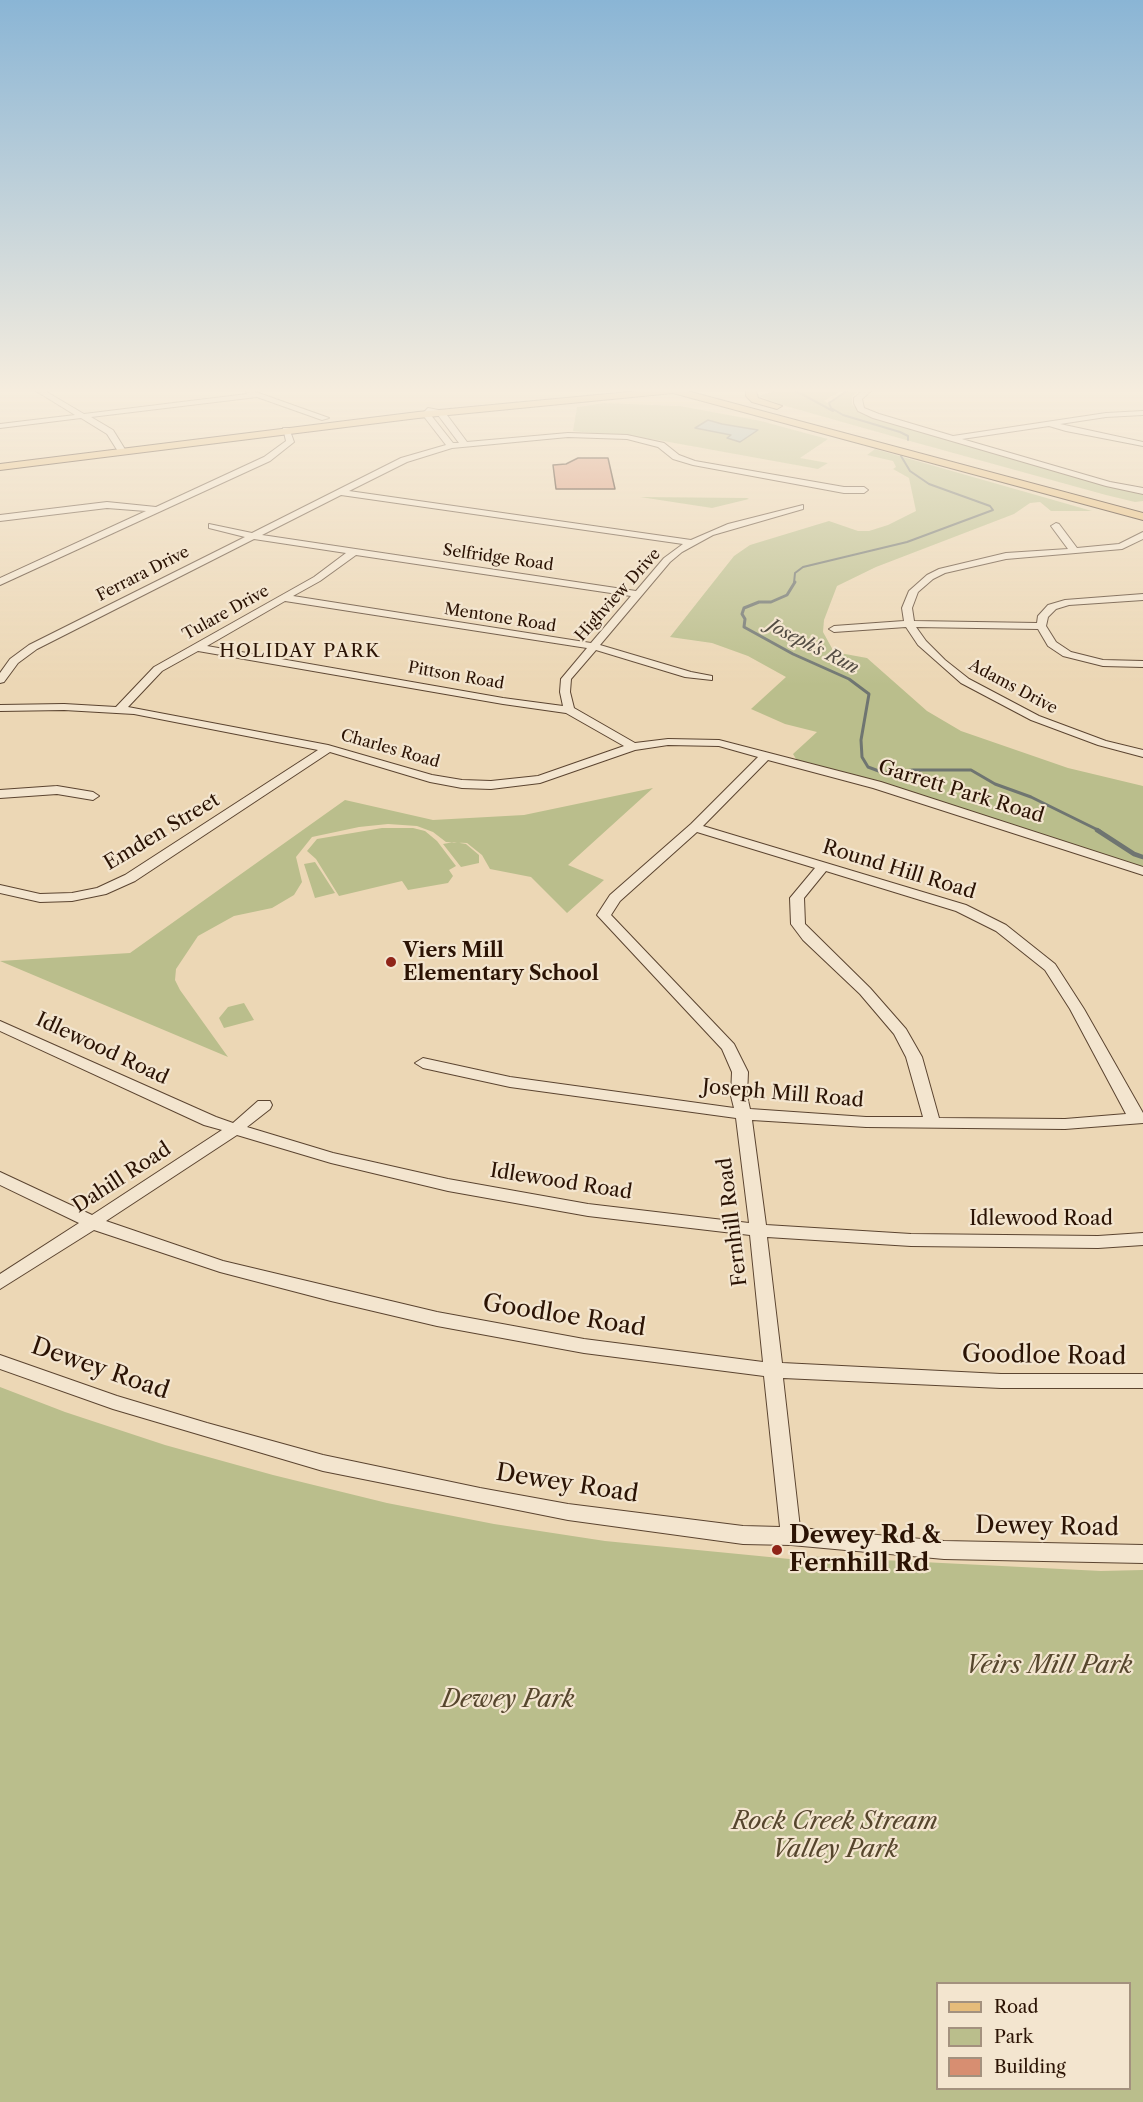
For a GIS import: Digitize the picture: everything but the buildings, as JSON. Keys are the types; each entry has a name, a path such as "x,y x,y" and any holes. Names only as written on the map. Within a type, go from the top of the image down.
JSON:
{"main road":[{"path":"1038,489 1143,518"},
{"path":"1065,489 1143,510"}],"street":[{"path":"0,582 203,489"},
{"name":"Ferrara Drive","path":"0,680 14,661 33,647 344,489"},
{"name":"Ferrara Drive","path":"839,489 864,490"},
{"path":"338,492 693,543"},
{"path":"0,518 107,505 159,510"},
{"name":"Highview Drive","path":"569,710 565,692 566,679 667,560 693,543 731,526 800,507"},
{"name":"Selfridge Road","path":"212,526 250,536 637,594"},
{"path":"1056,526 1074,550"},
{"path":"909,624 907,608 914,591 930,577 942,571 1006,556 1122,546 1143,536"},
{"name":"Tulare Drive","path":"120,710 158,669 285,598 338,566 354,552"},
{"path":"1142,665 1103,663 1067,654 1052,644 1041,626 1043,616 1053,607 1068,602 1143,597"},
{"name":"Mentone Road","path":"285,598 592,646 689,675 708,678"},
{"path":"834,629 909,624 1041,626"},
{"name":"Adams Drive","path":"909,624 921,643 941,662 965,681 993,697 1071,733 1143,754"},
{"name":"Pittson Road","path":"196,646 503,701 569,710"},
{"name":"Charles Road","path":"0,708 120,710 328,748 430,778 491,785 540,779 633,747 668,742 699,741 738,746 766,755"},
{"path":"569,710 633,747"},
{"name":"Emden Street","path":"0,889 40,898 72,897 100,891 130,878 328,748"},
{"path":"695,827 766,755"},
{"name":"Garrett Park Road","path":"766,755 877,785 1143,871"},
{"path":"0,794 57,790 93,796"},
{"name":"Round Hill Road","path":"695,827 961,908 1001,927 1050,967 1056,975 1140,1118"},
{"name":"Fernhill Road","path":"695,827 615,898 604,915 729,1047 740,1072 739,1096 758,1230 791,1536"},
{"path":"822,867 797,898 798,924 808,938 865,991 901,1032 914,1057 933,1122"},
{"name":"Idlewood Road","path":"0,1025 210,1121 331,1158 448,1185 588,1210 758,1230 911,1240 1098,1242 1143,1239"},
{"name":"Joseph Mill Road","path":"423,1063 510,1082 743,1114 866,1122 1065,1124 1140,1118"},
{"name":"Dahill Road","path":"0,1283 235,1129 264,1105"},
{"name":"Goodloe Road","path":"0,1178 92,1222 220,1266 331,1295 437,1319 584,1346 772,1370 1001,1381 1143,1381"},
{"name":"Dewey Road","path":"0,1362 113,1402 323,1463 568,1512 743,1535 791,1536 944,1550 1143,1554"}],"green space":[{"path":"911,489 1015,489 1092,511 1051,511 1040,502 1030,503 1014,514 876,567 837,586 824,620 823,632 834,652 867,658 927,711 961,731 1068,768 1143,786 1143,871 799,764 793,754 817,732 785,724 751,709 786,677 748,656 712,643 670,637 734,556 750,545 829,521 858,531 869,531 888,525 916,511"},
{"path":"1085,489 1122,489 1143,495 1143,501 1135,502"},
{"path":"640,497 747,498 749,499 712,508"},
{"path":"653,788 568,865 604,880 567,913 531,877 490,869 482,855 467,843 446,842 433,832 417,826 388,824 359,827 312,837 296,857 302,882 294,895 272,908 234,916 198,936 176,969 175,980 180,990 228,1057 0,961 130,953 345,800 433,820 524,815"},
{"path":"382,828 413,828 425,831 437,841 456,866 449,870 453,876 448,883 408,890 402,881 339,896 316,859 307,851 317,839"},
{"path":"454,842 466,844 479,855 479,863 461,867 443,844"},
{"path":"315,862 335,893 315,898 304,864"},
{"path":"244,1003 254,1020 224,1028 219,1018 228,1007"},
{"path":"0,1387 65,1412 165,1445 273,1475 387,1503 494,1524 605,1541 800,1560 803,1556 1101,1571 1143,1570 1143,2102 0,2102"}],"waterway":[{"name":"Joseph's Run","path":"794,583 795,573 803,567 907,542 993,510 990,506 943,489"},
{"name":"Joseph's Run","path":"795,582 787,595 771,602 759,602 744,608 742,614 745,619 744,627 793,654 849,679 869,694 861,740 862,757 868,767 884,773 913,770 971,770 995,784 1031,797 1100,831"},
{"name":"Joseph's Run","path":"1097,830 1134,854 1143,857"}],"place":[{"name":"Viers Mill Elementary School","path":"391,962"},
{"name":"Dewey Rd & Fernhill Rd","path":"777,1550"}],"district":[{"name":"HOLIDAY PARK","path":"300,652"}],"park label":[{"name":"Veirs Mill Park","path":"1049,1666"},
{"name":"Dewey Park","path":"508,1700"},
{"name":"Rock Creek Stream Valley Park","path":"835,1836"}]}
